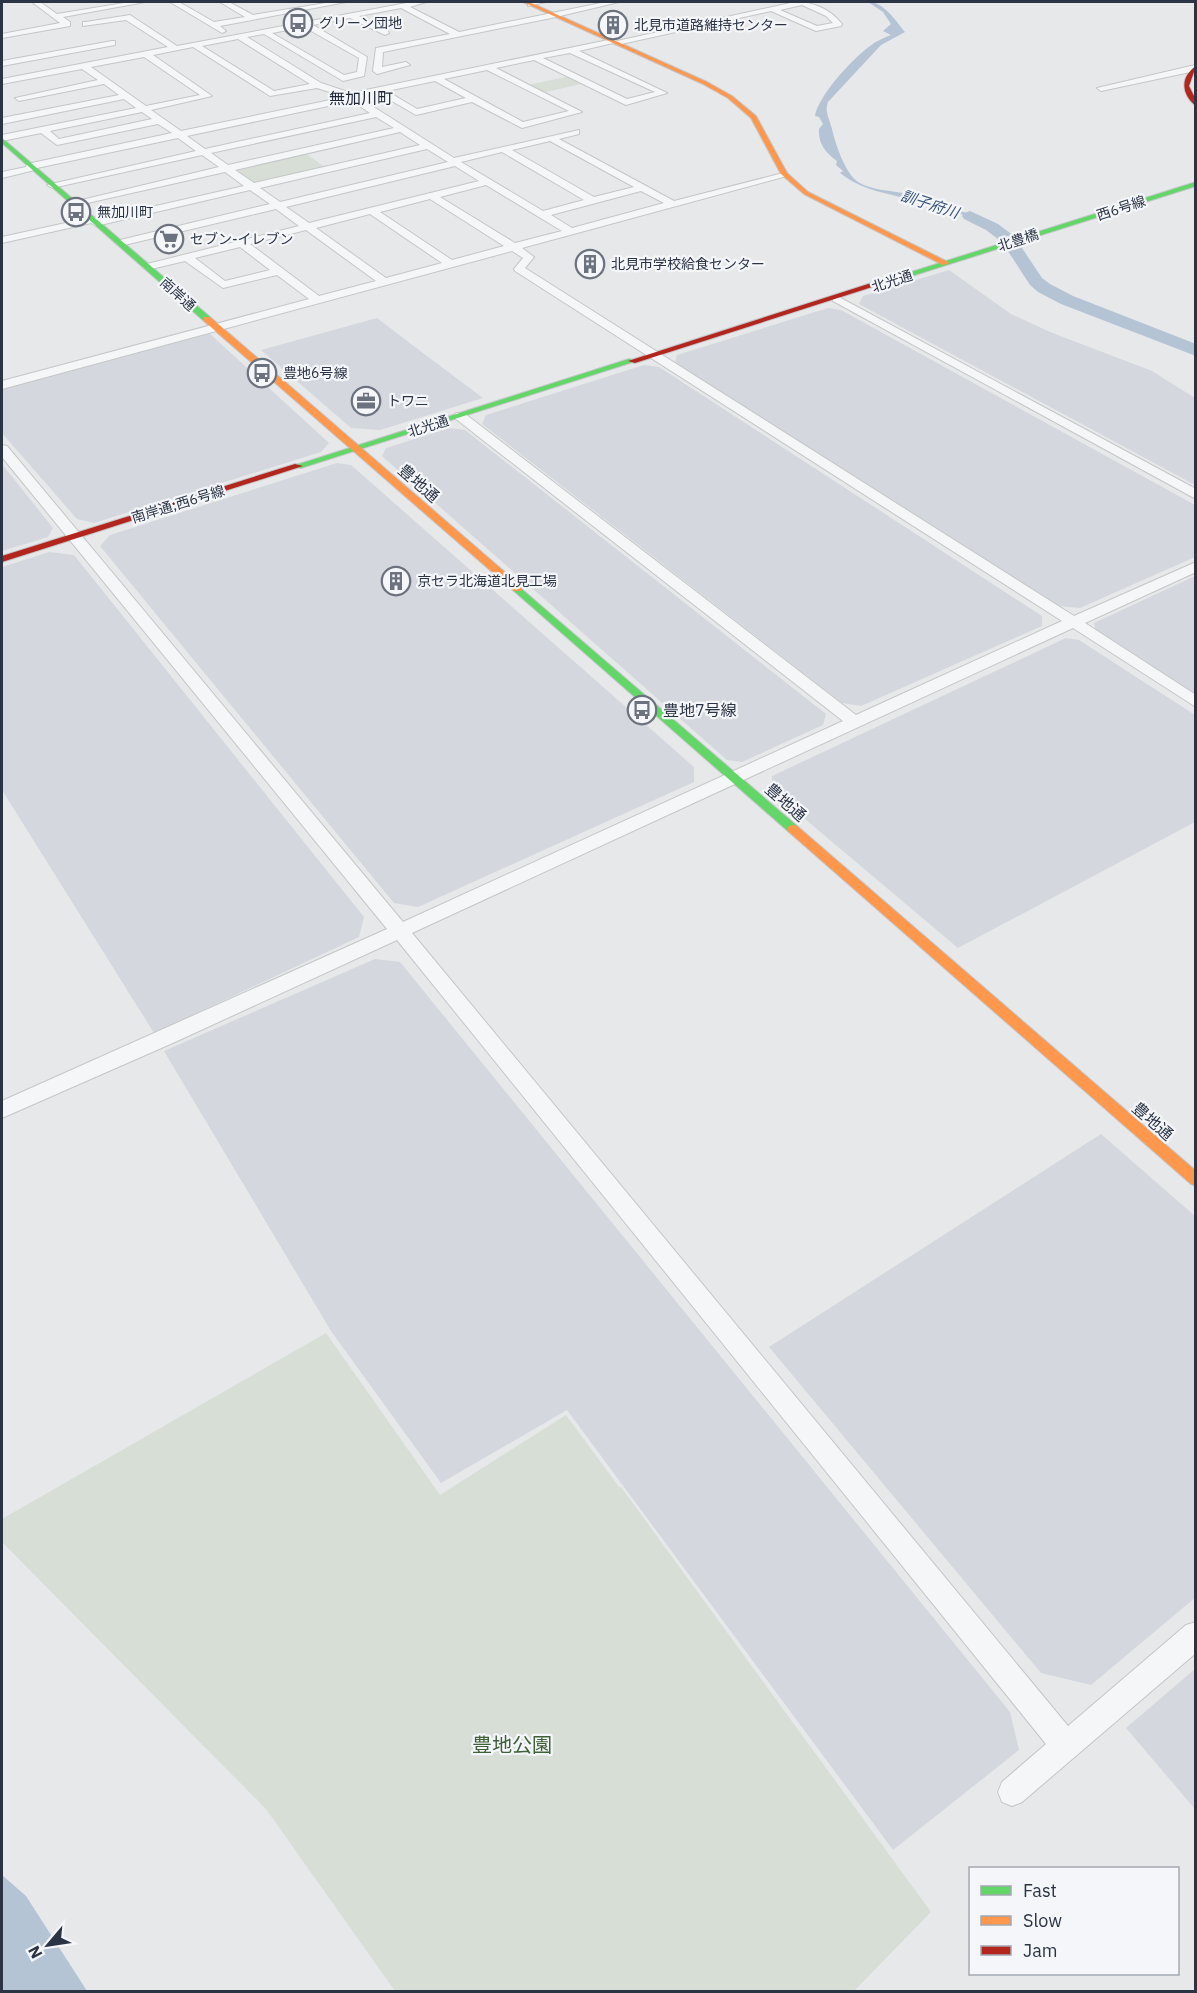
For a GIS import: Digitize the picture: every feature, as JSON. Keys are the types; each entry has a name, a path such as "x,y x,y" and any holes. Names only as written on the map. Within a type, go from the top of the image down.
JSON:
{"street":[{"path":"37,3 55,2"},
{"path":"57,16 141,2"},
{"path":"174,2 318,85 352,97 454,162 570,231"},
{"path":"224,2 252,18"},
{"path":"283,2 298,10"},
{"path":"213,26 342,2"},
{"path":"2,82 422,2"},
{"name":"北光通","path":"533,2 705,83 736,102 754,117 784,174 806,193 946,263"},
{"path":"406,65 377,71 379,50 615,2"},
{"path":"2,175 379,90 803,2 830,14 838,24 816,29 772,9"},
{"path":"2,36 21,36 68,24 37,3"},
{"path":"323,5 385,33"},
{"path":"401,5 457,34"},
{"path":"87,11 101,21"},
{"path":"94,30 86,24 127,17 175,48"},
{"path":"264,31 343,78 361,74 363,57 305,24"},
{"path":"9,27 21,36"},
{"path":"103,37 132,57"},
{"path":"2,64 43,53 112,43"},
{"path":"195,45 273,94 318,85"},
{"path":"534,57 626,102 663,93 571,50"},
{"path":"2,139 208,96 146,54"},
{"path":"84,66 146,108 383,281"},
{"path":"435,78 522,125 577,112 488,67"},
{"path":"1101,88 1174,70 1195,68"},
{"path":"1195,68 1183,83 1185,92 1196,104"},
{"path":"19,98 106,81"},
{"path":"2,82 39,113"},
{"path":"379,90 416,112 472,99"},
{"path":"2,121 127,96"},
{"path":"52,185 377,114"},
{"path":"42,129 57,142 162,120"},
{"path":"74,203 402,129"},
{"path":"120,243 576,132"},
{"path":"551,138 671,203"},
{"name":"南岸通","path":"2,139 31,167 354,448"},
{"path":"4,244 94,221 254,187 428,146"},
{"path":"504,149 593,201"},
{"path":"2,385 784,174"},
{"path":"147,267 487,182"},
{"name":"西6号線","path":"1047,231 1196,184"},
{"path":"543,214 642,188"},
{"path":"432,196 529,257 519,269 1196,702"},
{"path":"372,211 449,263"},
{"name":"北豊橋","path":"946,263 1047,231"},
{"path":"242,243 316,299"},
{"path":"187,256 223,285 278,271"},
{"name":"北光通","path":"354,448 946,263"},
{"path":"837,298 1196,495"},
{"path":"460,416 854,722"},
{"name":"南岸通;西6号線","path":"2,560 354,448"},
{"name":"豊地通","path":"354,448 1196,1180"},
{"path":"2,449 400,931 1066,1746"},
{"path":"2,1110 400,931 1196,566"},
{"path":"1012,1792 1196,1635"}],"shaded area":[{"path":"949,270 1011,314 1050,332 1152,371 1195,398 1195,485 859,304 863,296"},
{"path":"828,308 841,310 1195,505 1195,557 1080,608 1057,606 675,363 677,355"},
{"path":"377,318 483,398 380,430 351,428 261,350"},
{"path":"209,333 329,443 321,452 94,523 77,519 2,433 2,389"},
{"path":"644,365 659,367 1042,616 1042,626 861,706 842,703 482,424 486,415"},
{"path":"449,428 465,430 826,714 823,725 742,762 727,760 382,456 386,448"},
{"path":"337,463 351,465 694,767 694,782 418,907 394,903 100,546 110,535"},
{"path":"2,464 53,528 48,537 2,551"},
{"path":"49,552 74,555 364,917 359,937 154,1033 2,790 2,567"},
{"path":"1195,576 1195,697 1096,632 1094,623"},
{"path":"1066,638 1079,640 1195,715 1195,822 958,948 773,792 772,776"},
{"path":"375,959 400,962 1010,1712 1019,1750 893,1850 567,1410 441,1483 331,1331 164,1051"},
{"path":"1101,1134 1195,1216 1196,1597 1091,1685 1041,1673 769,1347"},
{"path":"1195,1669 1195,1809 1126,1728"}],"green space":[{"path":"566,77 581,84 542,93 528,85"},
{"path":"305,153 326,168 259,183 253,183 236,170"},
{"name":"豊地公園","path":"326,1333 440,1495 566,1415 931,1912 854,1991 395,1991 266,1809 2,1542 2,1519"}],"water":[{"name":"訓子府川","path":"868,2 884,8 905,32 881,45 828,102 827,112 836,142 849,172 853,178 864,185 947,205 1009,235 1003,237 980,222 954,211 861,185 840,173 843,171 836,165 837,161 824,148 819,134 819,129 823,124 819,117 815,116 822,98 855,59 872,44 891,35 883,31 891,24 883,12"},
{"path":"2,1875 26,1896 87,1991 2,1991"}],"waterway":[{"name":"訓子府川","path":"970,216 992,227 1008,239 1036,281 1044,288 1067,300 1196,351"}],"traffic: fast":[{"path":"2,140 207,319"},
{"path":"893,279 1196,184"},
{"path":"298,466 632,361"},
{"path":"518,589 793,829"}],"traffic: slow":[{"path":"526,2 705,83 730,97 754,117 784,174 806,193 946,263"},
{"path":"207,319 518,589"},
{"path":"793,829 1196,1180"}],"traffic: jam":[{"path":"1196,68 1188,77 1186,86 1196,104"},
{"path":"632,361 893,279"},
{"path":"2,559 298,466"}],"place":[{"name":"グリーン団地","path":"298,23"},
{"name":"北見市道路維持センター","path":"613,25"},
{"name":"無加川町","path":"76,212"},
{"name":"セブン-イレブン","path":"169,239"},
{"name":"北見市学校給食センター","path":"590,264"},
{"name":"豊地6号線","path":"262,373"},
{"name":"トワニ","path":"366,401"},
{"name":"京セラ北海道北見工場","path":"396,581"},
{"name":"豊地7号線","path":"642,710"}],"district":[{"name":"無加川町","path":"361,98"}]}
